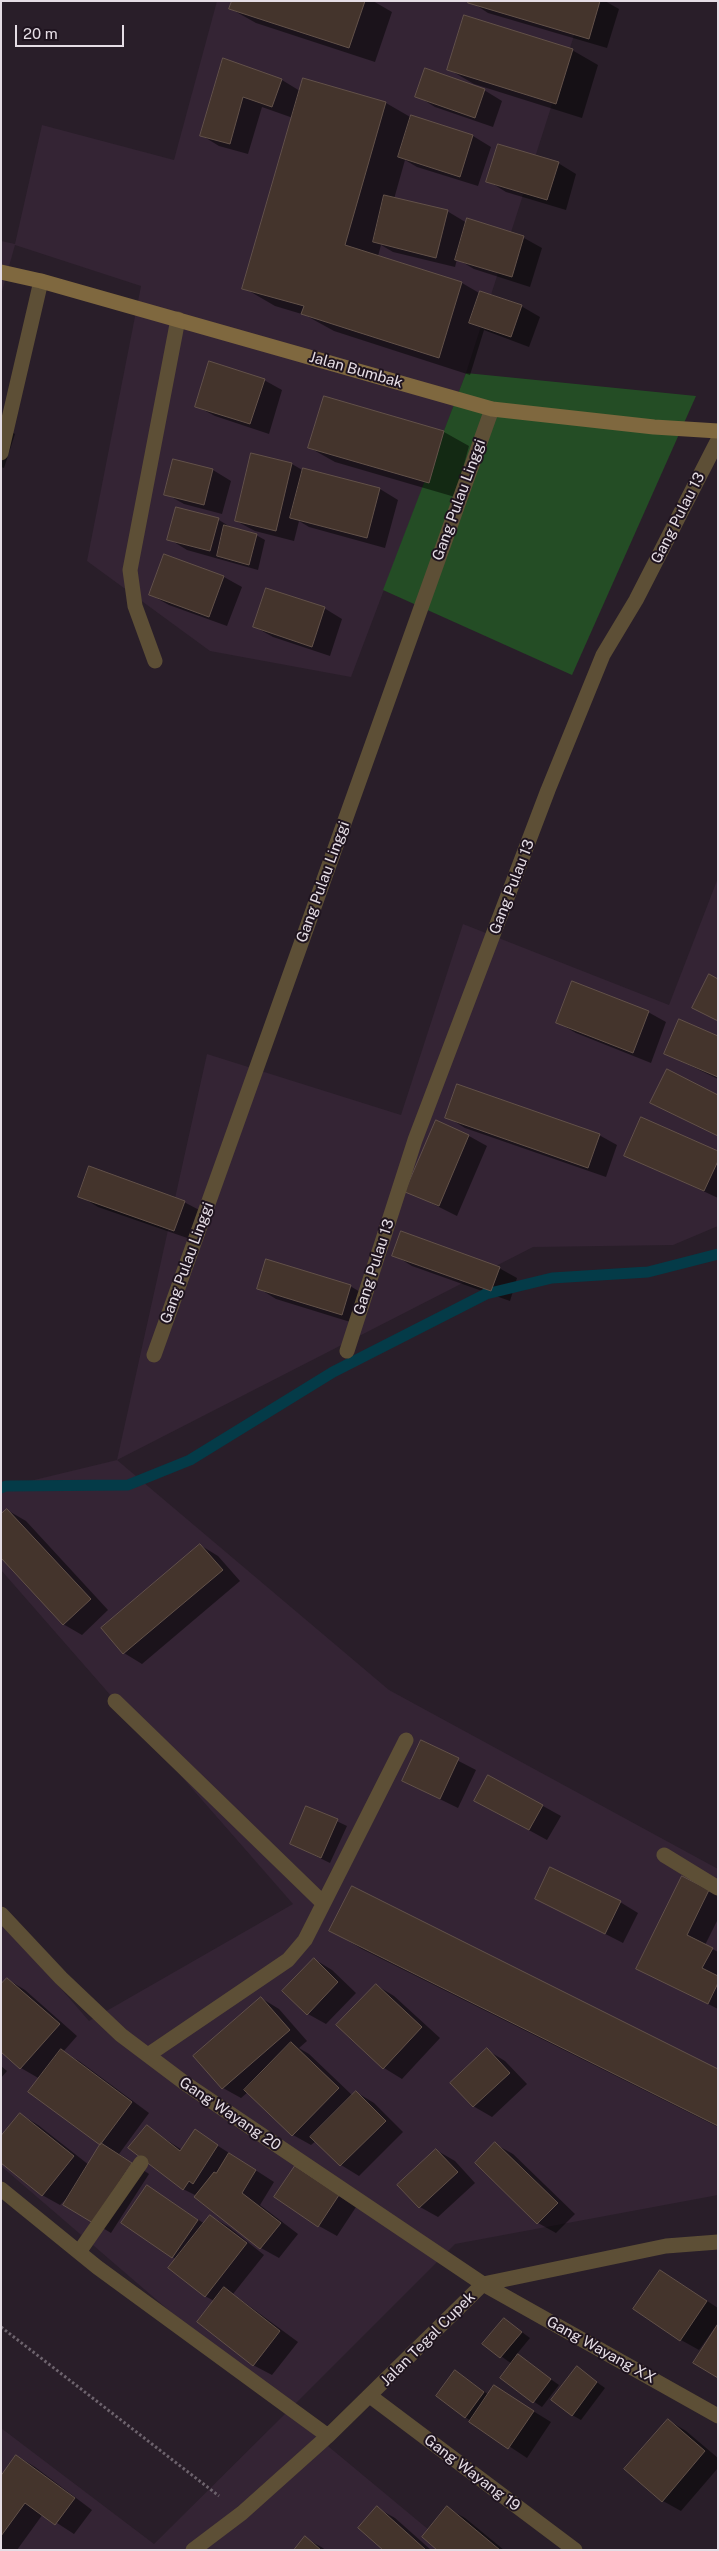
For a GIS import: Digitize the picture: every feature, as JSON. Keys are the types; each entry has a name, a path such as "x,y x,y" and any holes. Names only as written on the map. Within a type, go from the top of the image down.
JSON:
{"street":[{"name":"Jalan Bumbak","path":"1,272 41,281 492,408 654,427 718,431"},
{"path":"1,453 41,281"},
{"path":"155,661 135,606 130,570 178,319"},
{"name":"Gang Pulau Linggi","path":"154,1355 492,408"},
{"name":"Gang Pulau 13","path":"347,1351 415,1140 548,790 599,664 636,600 718,440"},
{"path":"115,1702 322,1902"},
{"path":"148,2055 288,1960 305,1940 322,1902 406,1740"},
{"path":"664,1855 718,1888"},
{"name":"Gang Wayang 20","path":"1,1914 61,1978 121,2036 186,2084 483,2284"},
{"path":"79,2252 141,2163"},
{"path":"1,2189 79,2252 328,2436"},
{"name":"Jalan Tegal Cupek","path":"193,2550 242,2514 328,2436 483,2284 657,2248 718,2242"},
{"name":"Gang Wayang XX","path":"483,2284 718,2416"},
{"name":"Gang Wayang 19","path":"370,2396 575,2550"}],"path":[{"path":"1,2327 242,2514"}],"shaded area":[{"path":"217,1 585,1 466,373 351,677 210,651 87,561 141,286 15,245 1,295 1,241 15,244 42,125 174,160"},
{"path":"718,878 718,1226 673,1245 533,1247 117,1460 207,1054 401,1115 463,924 669,1005"},
{"path":"117,1460 389,1690 718,1869 718,2195 455,2244 287,2412 1,2166 1,1919 89,2021 293,1904 1,1570 1,1488"},
{"path":"287,2412 453,2550 1,2550 1,2428 154,2544"}],"green space":[{"path":"466,373 696,396 572,675 383,590"}],"building":[{"path":"232,1 365,1 349,48 229,9"},
{"path":"469,1 600,1 589,39 468,3"},
{"path":"464,15 573,49 556,104 447,70"},
{"path":"223,58 282,79 272,107 243,97 230,144 200,136"},
{"path":"425,68 485,89 475,118 415,97"},
{"path":"303,78 386,102 345,245 462,282 439,358 301,314 304,306 242,289"},
{"path":"411,115 473,135 460,177 398,157"},
{"path":"498,144 559,162 547,200 486,182"},
{"path":"384,195 448,210 436,258 373,242"},
{"path":"467,218 524,236 512,277 455,260"},
{"path":"480,291 522,305 511,337 469,323"},
{"path":"209,361 265,379 250,424 195,407"},
{"path":"324,396 444,431 429,483 308,448"},
{"path":"251,453 292,463 276,531 235,521"},
{"path":"173,459 213,469 204,505 164,495"},
{"path":"303,468 380,488 367,538 290,518"},
{"path":"176,507 219,518 210,551 167,540"},
{"path":"224,525 257,534 249,565 217,556"},
{"path":"164,554 224,576 209,617 149,595"},
{"path":"266,588 325,607 312,647 253,627"},
{"path":"709,974 718,979 718,1021 692,1008"},
{"path":"572,981 649,1011 633,1053 556,1023"},
{"path":"679,1019 718,1036 718,1077 664,1054"},
{"path":"667,1069 718,1095 718,1136 650,1103"},
{"path":"457,1084 600,1134 588,1168 445,1118"},
{"path":"641,1117 718,1151 718,1161 704,1191 624,1156"},
{"path":"436,1120 469,1135 439,1206 405,1192"},
{"path":"89,1166 185,1201 174,1231 78,1197"},
{"path":"401,1231 500,1267 491,1291 392,1256"},
{"path":"266,1259 351,1285 342,1315 257,1289"},
{"path":"7,1509 91,1599 63,1625 1,1558 1,1514"},
{"path":"200,1544 223,1570 123,1654 101,1628"},
{"path":"421,1740 459,1758 440,1799 402,1781"},
{"path":"488,1775 543,1805 529,1830 474,1801"},
{"path":"306,1806 338,1819 321,1858 290,1844"},
{"path":"550,1867 621,1901 605,1934 535,1899"},
{"path":"682,1876 709,1890 687,1935 713,1948 702,1968 718,1976 718,1983 708,2004 636,1969"},
{"path":"352,1886 718,2069 718,2126 329,1931"},
{"path":"314,1958 338,1982 307,2015 282,1991"},
{"path":"7,1978 60,2024 20,2069 1,2052 1,1984"},
{"path":"376,1984 422,2027 383,2069 336,2025"},
{"path":"261,1997 290,2030 222,2089 193,2056"},
{"path":"291,2042 339,2088 292,2136 244,2090"},
{"path":"487,2048 510,2073 473,2107 450,2083"},
{"path":"61,2049 132,2102 100,2145 28,2092"},
{"path":"356,2091 386,2121 340,2166 310,2137"},
{"path":"20,2113 74,2156 42,2196 1,2163 1,2136"},
{"path":"147,2125 180,2151 195,2129 218,2145 193,2184 189,2181 183,2190 128,2148"},
{"path":"495,2142 558,2203 537,2224 475,2163"},
{"path":"101,2143 132,2163 93,2223 63,2205"},
{"path":"436,2149 458,2172 419,2208 397,2185"},
{"path":"229,2153 256,2170 242,2193 281,2223 260,2249 194,2197 214,2172 216,2173"},
{"path":"295,2166 339,2195 318,2227 274,2197"},
{"path":"147,2185 198,2220 172,2258 121,2223"},
{"path":"210,2215 247,2243 205,2297 168,2268"},
{"path":"660,2270 707,2301 680,2341 633,2309"},
{"path":"224,2287 280,2331 253,2366 197,2322"},
{"path":"504,2318 522,2332 500,2358 482,2344"},
{"path":"718,2324 718,2378 693,2363"},
{"path":"518,2354 551,2379 533,2403 500,2378"},
{"path":"577,2366 597,2382 572,2416 551,2400"},
{"path":"455,2370 484,2392 465,2418 436,2396"},
{"path":"494,2385 534,2411 508,2449 469,2422"},
{"path":"668,2419 705,2451 662,2502 624,2469"},
{"path":"16,2455 75,2498 55,2525 25,2503 1,2536 1,2476"},
{"path":"377,2506 426,2550 383,2550 358,2528"},
{"path":"447,2506 500,2550 437,2550 422,2537"},
{"path":"305,2536 321,2550 294,2550"}],"waterway":[{"path":"1,1488 6,1486 128,1485 190,1460 333,1372 486,1294 552,1278 648,1272 718,1254"}]}
